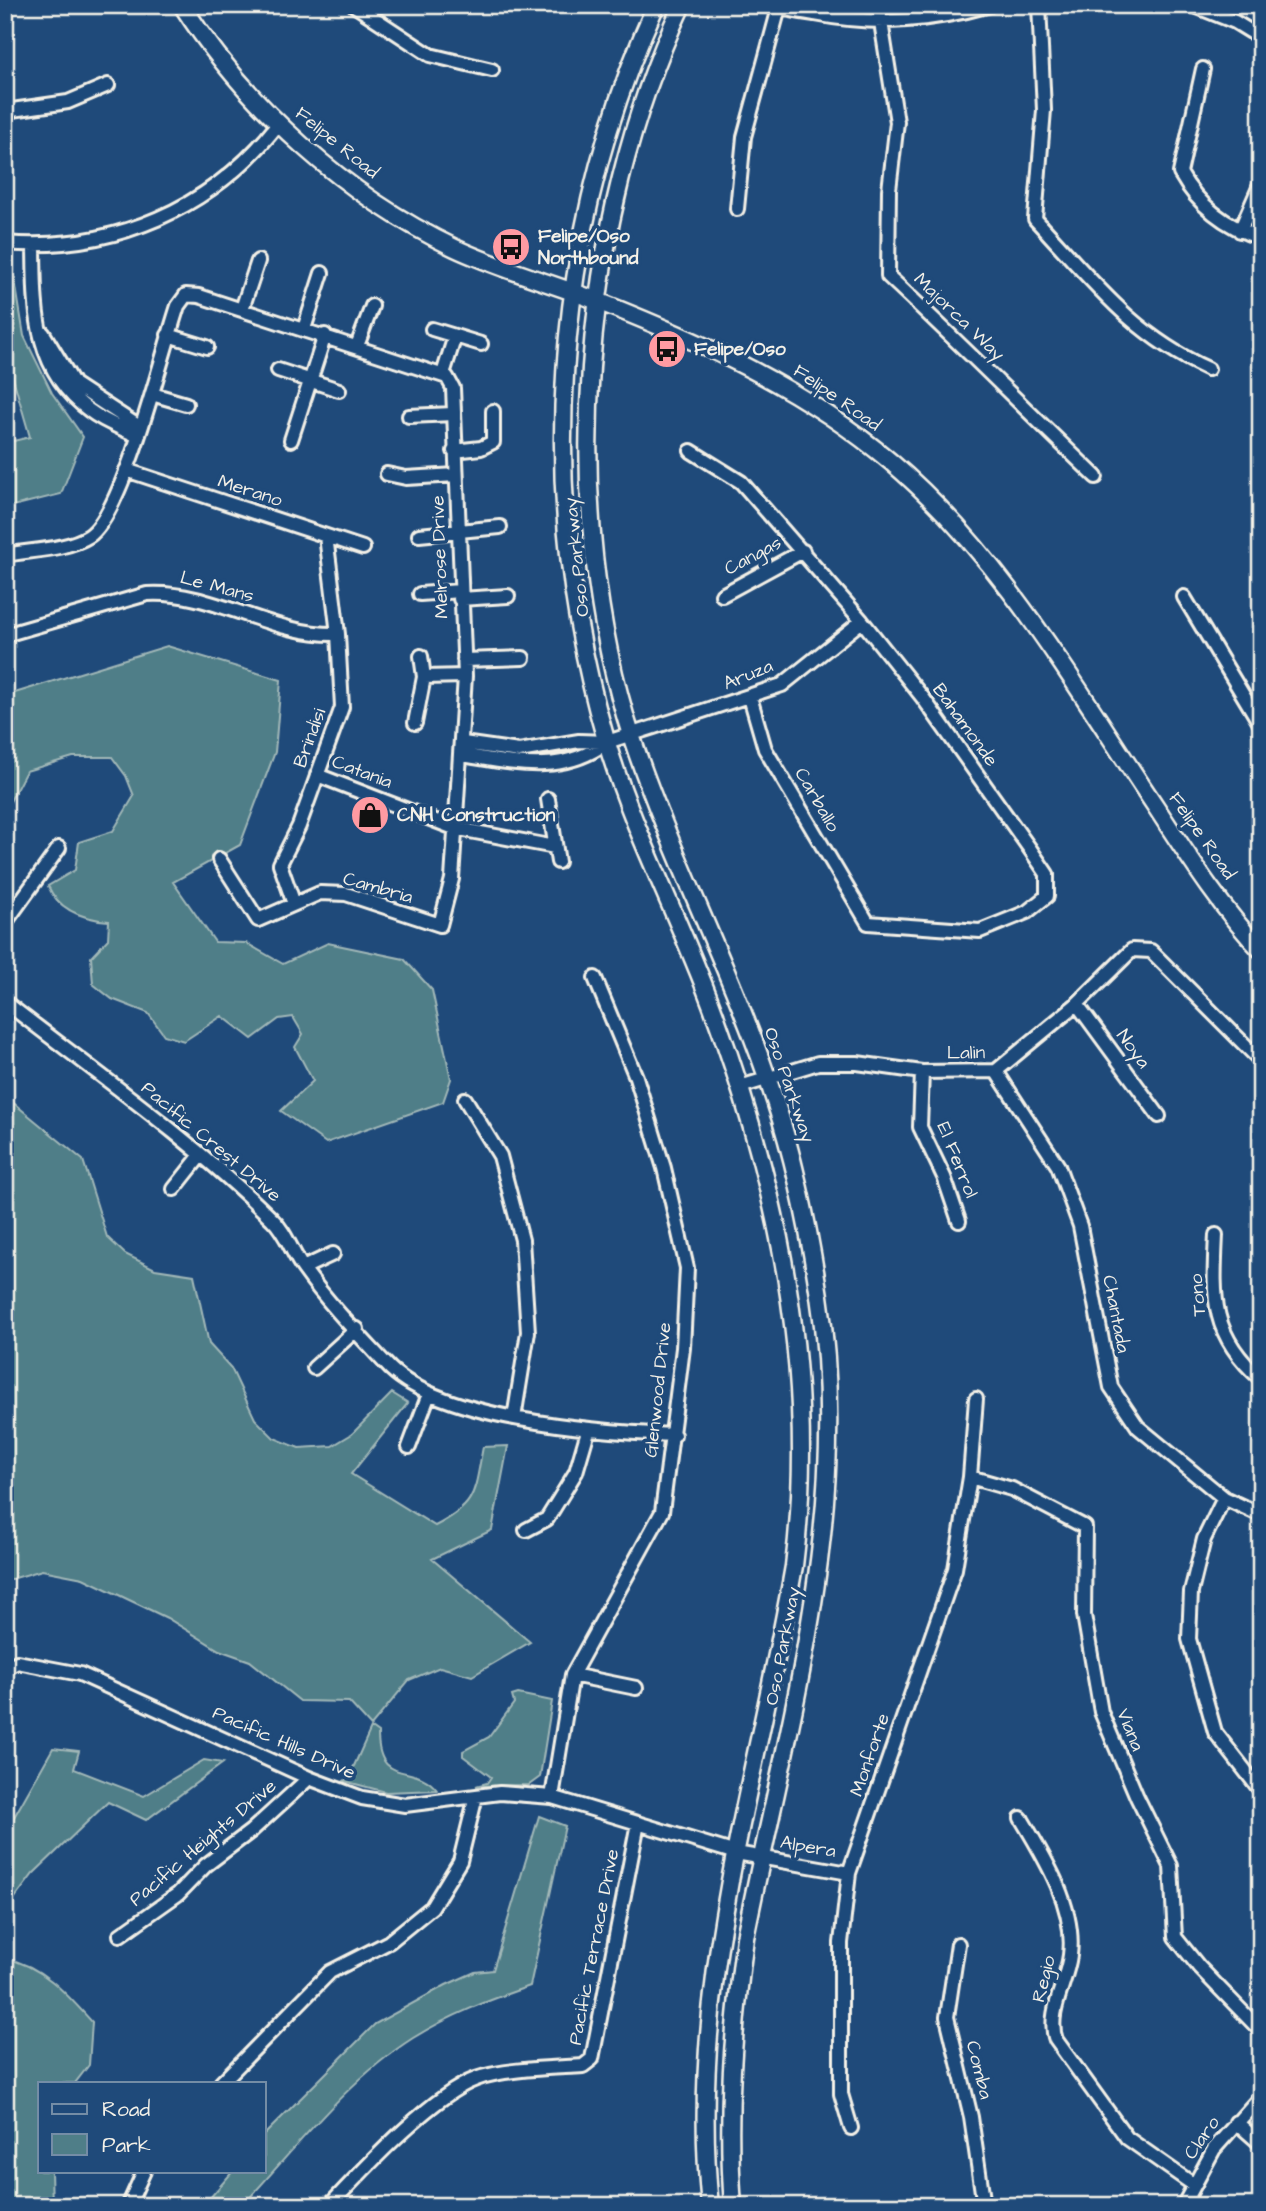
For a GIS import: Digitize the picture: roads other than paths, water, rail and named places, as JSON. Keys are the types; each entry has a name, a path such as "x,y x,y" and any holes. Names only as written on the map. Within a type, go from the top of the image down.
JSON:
{"main road":[{"name":"Felipe Road","path":"182,5 222,65 278,123 349,182 399,218 499,267 598,301 714,349 819,407 892,463 945,516 1004,584 1190,859 1241,928 1261,950"},
{"name":"Oso Parkway","path":"656,5 609,126 571,292 563,410 565,504 576,607 607,742 633,816 710,1001 740,1087 770,1186 783,1245 798,1363 801,1514 786,1613 714,1964 706,2036 705,2119 710,2206"},
{"name":"Oso Parkway","path":"682,5 632,138 606,240 589,409 591,508 605,621 631,734 668,837 768,1078 795,1171 820,1301 827,1386 827,1485 816,1591 745,1938 732,2049 728,2116 733,2206"}],"street":[{"path":"354,5 430,55 492,70"},
{"path":"737,209 744,137 776,6 856,22 881,22 990,5"},
{"path":"1039,5 1044,110 1035,219 1128,320 1180,356 1208,369"},
{"path":"1192,5 1208,8 1261,38"},
{"name":"Majorca Way","path":"881,22 897,122 889,190 888,276 970,351 1008,392 1096,477"},
{"path":"1203,69 1180,173 1188,187 1210,211 1240,231 1261,238"},
{"path":"5,111 68,102 108,85"},
{"path":"5,243 34,246 80,242 154,222 198,199 241,165 278,123"},
{"path":"1240,231 1261,183"},
{"path":"34,246 35,289 41,330 71,387 139,432"},
{"path":"242,309 258,261"},
{"path":"304,329 322,273"},
{"path":"5,555 72,543 91,535 111,506 126,470 152,394 168,335 178,306 186,295 199,296 242,309 443,374 455,336"},
{"path":"357,346 372,306"},
{"path":"432,329 481,344"},
{"path":"168,335 207,347"},
{"path":"291,440 325,335"},
{"path":"278,370 339,390"},
{"name":"Melrose Drive","path":"439,926 452,879 465,676 453,388 443,374"},
{"path":"152,394 186,404"},
{"path":"454,451 481,448 494,442 493,411"},
{"path":"409,416 453,414"},
{"name":"Bahamonde","path":"691,450 741,482 862,621 974,769 1036,857 1049,883 1047,896 1027,912 980,931 876,924 868,923 862,917"},
{"name":"Merano","path":"126,470 363,548"},
{"path":"387,474 406,478 456,475"},
{"path":"419,535 500,527"},
{"name":"Brindisi","path":"294,904 280,864 299,826 342,707 338,634 326,536"},
{"name":"Cangas","path":"722,595 803,551"},
{"name":"Le Mans","path":"5,635 135,597 169,593 298,631 338,634"},
{"path":"420,594 508,596"},
{"path":"1184,597 1261,725"},
{"name":"Aruza","path":"607,742 782,685 862,621"},
{"path":"415,723 424,677 421,656"},
{"path":"464,660 523,658"},
{"path":"424,677 465,676"},
{"name":"Carballo","path":"750,697 765,748 862,917"},
{"path":"462,749 530,750 579,741 607,742"},
{"path":"462,749 544,765 588,756 607,742"},
{"path":"530,750 530,764"},
{"name":"Catania","path":"317,775 454,828 555,847"},
{"path":"548,799 558,862"},
{"path":"5,923 59,848"},
{"name":"Cambria","path":"219,859 258,920 320,893 345,894 439,926"},
{"name":"Lalin","path":"740,1087 818,1063 857,1063 922,1072 996,1071 1077,1004 1132,950 1151,951 1261,1061"},
{"name":"Glenwood Drive","path":"552,1797 572,1675 662,1512 674,1435 683,1348 687,1268 664,1168 636,1077 595,978"},
{"name":"Pacific Crest Drive","path":"5,1002 201,1155 275,1221 303,1268 388,1367 429,1394 514,1418 588,1431 674,1435"},
{"name":"Noya","path":"1077,1004 1159,1116"},
{"name":"Chantada","path":"996,1071 1058,1166 1080,1226 1111,1387 1138,1427 1224,1498 1261,1515"},
{"name":"El Ferrol","path":"922,1072 920,1127 944,1177 959,1221"},
{"path":"465,1100 500,1156 522,1240 528,1332 514,1418"},
{"path":"174,1189 201,1155"},
{"name":"Tono","path":"1216,1235 1214,1275 1222,1334 1241,1362 1261,1378"},
{"path":"303,1268 333,1254"},
{"path":"314,1368 357,1329"},
{"path":"410,1447 429,1394"},
{"name":"Monforte","path":"851,2129 841,2094 841,1942 849,1873 955,1569 970,1477 976,1398"},
{"path":"526,1530 547,1518 576,1472 588,1431"},
{"name":"Viana","path":"970,1477 1012,1489 1085,1527 1084,1615 1101,1712 1136,1797 1171,1866 1175,1937 1199,1967 1261,2031"},
{"path":"1224,1498 1204,1539 1191,1592 1189,1639 1215,1732 1261,1791"},
{"name":"Pacific Hills Drive","path":"5,1669 17,1662 80,1674 309,1778 362,1798 405,1805 500,1793 552,1797 736,1853 761,1858"},
{"path":"572,1675 636,1688"},
{"name":"Pacific Heights Drive","path":"120,1935 178,1894 206,1865 251,1831 309,1778"},
{"path":"222,2082 330,1972 390,1942 432,1907 460,1861 476,1796"},
{"name":"Regio","path":"1021,1818 1065,1905 1070,1934 1068,1970 1052,2024 1056,2040 1127,2138 1194,2185"},
{"name":"Pacific Terrace Drive","path":"329,2206 435,2103 456,2089 477,2078 583,2066 592,2059 638,1823"},
{"name":"Alpera","path":"761,1858 849,1873"},
{"name":"Comba","path":"958,1944 947,2017 971,2117 984,2206"},
{"name":"Claro","path":"1183,2206 1214,2149 1261,2096"},
{"path":"1236,2122 1261,2144"},
{"path":"130,2202 144,2172"}],"place":[{"name":"Felipe/Oso Northbound","path":"511,247"},
{"name":"Felipe/Oso","path":"667,349"},
{"name":"CNH Construction","path":"370,815"}]}
